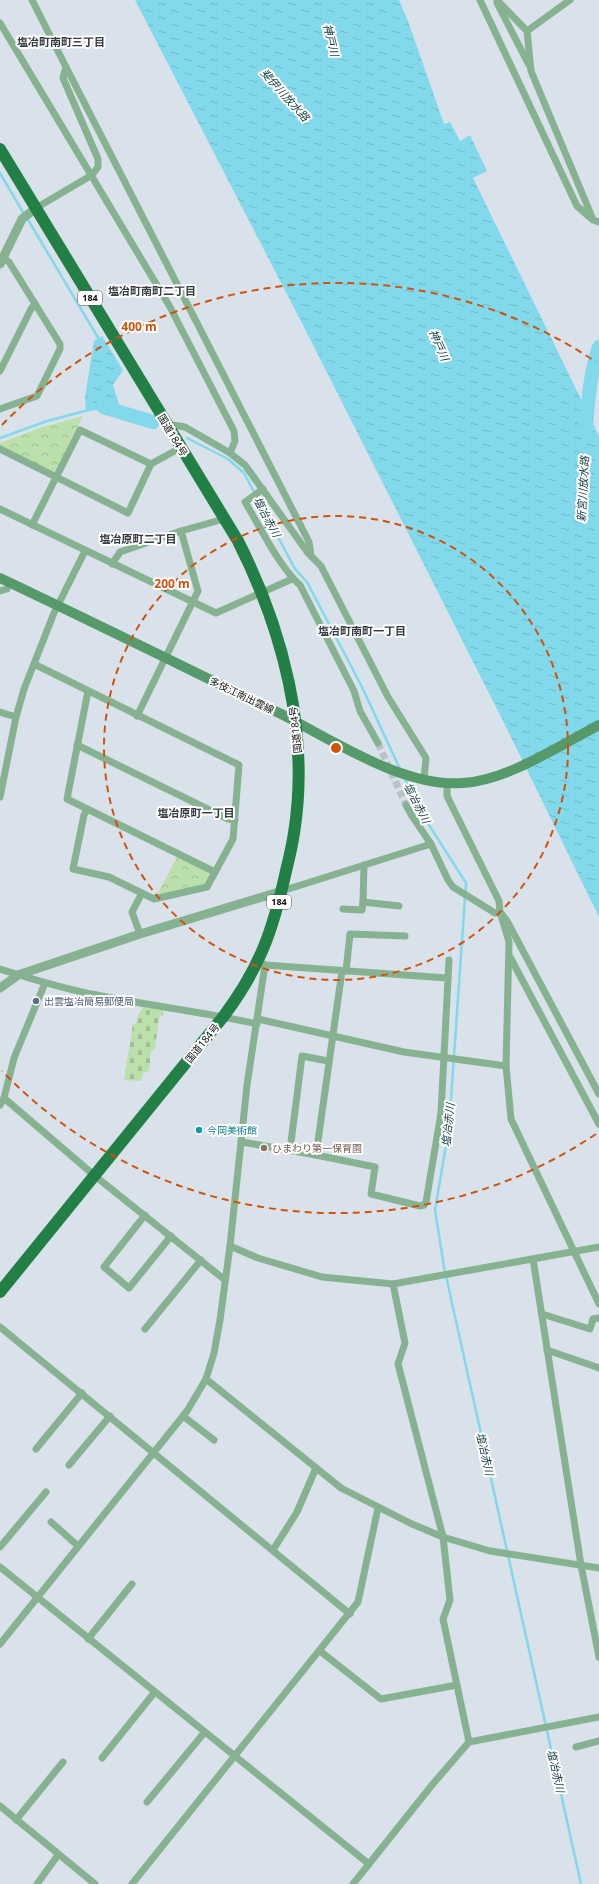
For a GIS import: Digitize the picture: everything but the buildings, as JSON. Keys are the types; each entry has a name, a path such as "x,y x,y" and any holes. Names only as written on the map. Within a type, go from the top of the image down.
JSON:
{"highway":[{"name":"国道184号","path":"0,149 180,448 238,541 262,592 282,650 296,722 298,796 294,833 282,891 262,963 223,1017 0,1292"}],"main road":[{"name":"多伎江南出雲線","path":"0,578 296,722 356,754 396,771 424,779 462,784 507,773 599,725"}],"street":[{"path":"32,0 309,542 311,556"},
{"path":"480,0 577,206 596,221"},
{"path":"496,0 532,71 596,221"},
{"path":"496,0 527,31 532,71"},
{"path":"527,31 570,0"},
{"path":"0,23 170,306 230,422 234,432 235,441 230,452"},
{"path":"0,409 36,396 60,349 60,344 9,262 2,261 22,219 36,208 92,175 98,167 98,159 63,78 66,67"},
{"path":"0,371 31,309 35,304"},
{"path":"166,424 184,427 230,452 245,465 260,491 311,556 321,566 388,697 426,758 424,779"},
{"path":"32,525 80,430 151,464"},
{"path":"0,449 128,513 151,464 180,448"},
{"path":"260,491 245,502 292,579 300,585 354,691 360,710 378,743"},
{"path":"0,509 192,603 216,613 292,579"},
{"path":"112,564 120,552 180,531 224,519"},
{"path":"137,716 198,591 198,584 180,531"},
{"path":"0,794 16,717 24,689 58,606 85,551"},
{"path":"34,664 239,765 233,839 207,887 154,899 109,877 72,870 84,815 87,810"},
{"path":"88,691 67,799 215,872"},
{"path":"0,712 16,717"},
{"path":"77,745 228,819 235,820"},
{"path":"446,783 447,796 499,901 500,912 509,942 510,957 506,1066 511,1119 599,1304"},
{"path":"406,805 432,844 448,880 453,887 496,913 500,912"},
{"path":"0,988 18,975 140,934 432,844"},
{"path":"344,909 362,910 364,902 364,865"},
{"path":"140,934 132,912 142,893"},
{"path":"364,902 399,906"},
{"path":"500,912 507,921 599,1094"},
{"path":"316,1155 328,1061 350,934 405,936"},
{"path":"510,957 599,1124"},
{"path":"242,1142 375,1167 371,1194 420,1206 424,1205 426,1202 441,1113 449,960"},
{"path":"0,1644 36,1597 183,1416 206,1379 214,1353 230,1246 248,1085 257,1022 262,963 344,971 447,978"},
{"path":"0,969 45,983 97,995 333,1036 404,1052 506,1066"},
{"path":"45,983 14,1058 2,1102 202,1260 225,1280"},
{"path":"290,1150 302,1056 328,1061"},
{"path":"145,1215 104,1267 129,1288 171,1236"},
{"path":"230,1246 258,1258 322,1277 393,1284 599,1247"},
{"path":"533,1259 581,1565 599,1657"},
{"path":"145,1329 202,1260"},
{"path":"393,1284 405,1343 398,1364 443,1537 450,1600 442,1619 469,1742"},
{"path":"542,1314 590,1329 593,1319 599,1318"},
{"path":"0,1327 350,1614"},
{"path":"547,1350 599,1368"},
{"path":"206,1379 341,1488 378,1508 443,1537 490,1551 598,1567"},
{"path":"36,1449 82,1394"},
{"path":"69,1466 110,1416"},
{"path":"183,1416 214,1440"},
{"path":"273,1550 297,1512 316,1468"},
{"path":"0,1547 46,1492"},
{"path":"132,1884 235,1758 358,1602 378,1508"},
{"path":"51,1522 78,1546"},
{"path":"0,1567 154,1693 369,1864"},
{"path":"88,1639 132,1584"},
{"path":"320,1651 381,1699 456,1685"},
{"path":"102,1758 154,1693"},
{"path":"353,1884 432,1785 469,1742 599,1717"},
{"path":"148,1802 204,1733"},
{"path":"576,1747 599,1741"},
{"path":"16,1820 63,1762"},
{"path":"0,1806 95,1884"},
{"path":"37,1884 58,1855"}],"green space":[{"path":"83,416 56,471 53,472 0,447 0,443 42,427"},
{"path":"177,857 208,872 210,876 205,885 157,895"},
{"path":"145,1005 162,1008 163,1015 159,1018 155,1049 151,1051 149,1071 143,1073 141,1081 124,1080 133,1024 136,1024 138,1015"}],"water":[{"path":"135,0 399,0 408,21 444,124 450,122 460,141 470,135 487,171 473,178 599,436 599,917 508,731 308,335"},
{"path":"102,336 123,370 113,385 120,407 119,415 100,410 86,411 85,397 94,341"}],"waterway":[{"path":"0,173 24,214"},
{"path":"27,218 100,341"},
{"name":"新宮川放水路","path":"586,429 591,377 599,347"},
{"name":"塩冶赤川","path":"103,407 153,422"},
{"path":"0,438 47,421 89,410"},
{"name":"塩冶赤川","path":"187,438 228,459 244,473 295,569 307,582 362,687 400,769"},
{"name":"塩冶赤川","path":"404,777 422,814 466,883 449,1128 435,1210 444,1267 581,1884"}],"tunnel":[{"path":"378,743 406,805"}],"place":[{"name":"出雲塩冶簡易郵便局","path":"36,1001"},
{"name":"今岡美術館","path":"199,1130"},
{"name":"ひまわり第一保育園","path":"264,1148"}],"district":[{"name":"塩冶町南町三丁目","path":"61,42"},
{"name":"塩冶町南町二丁目","path":"152,291"},
{"name":"塩冶原町二丁目","path":"138,539"},
{"name":"塩冶町南町一丁目","path":"362,631"},
{"name":"塩冶原町一丁目","path":"196,813"}],"water label":[{"name":"神戸川","path":"331,40"},
{"name":"斐伊川放水路","path":"285,95"},
{"name":"神戸川","path":"439,345"}]}
